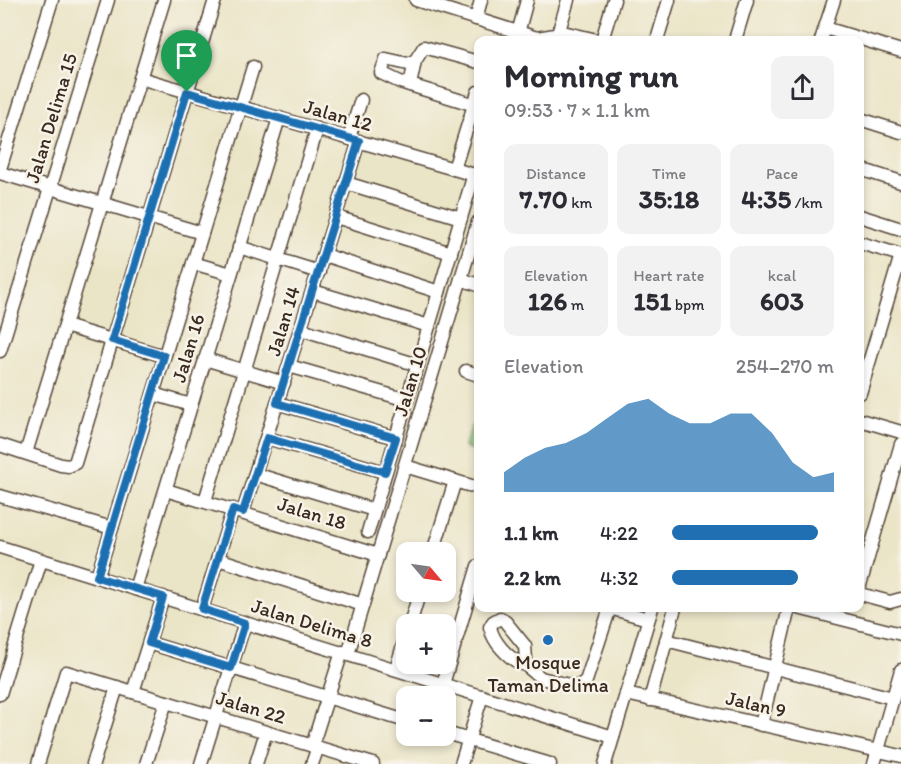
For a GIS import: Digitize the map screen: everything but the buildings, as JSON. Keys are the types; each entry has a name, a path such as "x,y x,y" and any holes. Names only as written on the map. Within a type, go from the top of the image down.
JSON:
{"street":[{"path":"52,0 0,171 202,233"},
{"name":"Jalan Delima 15","path":"0,351 108,0"},
{"path":"26,453 164,0"},
{"path":"0,445 61,465 69,466 75,463 215,0"},
{"path":"416,0 442,4 476,19 526,36"},
{"path":"476,19 481,0"},
{"path":"518,33 527,0"},
{"path":"558,34 568,0"},
{"path":"603,36 614,0"},
{"path":"658,36 669,0"},
{"path":"736,36 747,0"},
{"path":"822,36 834,0"},
{"path":"825,28 851,36"},
{"path":"552,36 574,33 584,36"},
{"path":"864,40 901,51"},
{"path":"410,85 415,61 422,49 426,47 474,61"},
{"path":"415,61 408,64 386,59 381,70 383,75 474,105"},
{"path":"97,577 253,67"},
{"name":"Jalan 12","path":"140,78 474,174"},
{"name":"Jalan 14","path":"202,609 218,559 255,474 336,218 346,183 361,100"},
{"path":"454,169 474,108"},
{"name":"Jalan 16","path":"135,589 279,118"},
{"path":"864,120 901,132"},
{"path":"205,501 317,129"},
{"path":"864,170 901,182"},
{"path":"368,532 474,181"},
{"path":"346,183 462,218"},
{"path":"864,217 901,229"},
{"path":"336,218 451,253"},
{"name":"Jalan 10","path":"312,764 327,697 363,605 474,235"},
{"path":"864,244 901,255 864,380"},
{"path":"239,247 318,272"},
{"path":"324,255 439,292"},
{"path":"193,263 231,274"},
{"path":"461,279 474,284"},
{"path":"313,291 429,326"},
{"path":"65,326 164,356"},
{"path":"301,329 418,365"},
{"path":"205,359 284,383"},
{"path":"289,366 407,400"},
{"path":"153,394 191,405"},
{"path":"277,403 396,438"},
{"path":"864,421 901,432"},
{"path":"267,438 385,472"},
{"path":"864,571 901,444"},
{"path":"405,465 474,487"},
{"path":"255,474 374,510"},
{"path":"436,542 455,481"},
{"name":"Jalan 18","path":"166,490 378,555"},
{"path":"0,496 112,528"},
{"name":"Jalan Delima 8","path":"0,547 396,669"},
{"path":"218,559 363,605"},
{"path":"0,694 41,560"},
{"path":"443,684 474,580"},
{"path":"864,595 890,602 901,599"},
{"path":"133,692 163,597"},
{"path":"523,663 541,678 578,687 582,685 586,681 609,612"},
{"path":"650,700 674,612"},
{"path":"761,725 788,612"},
{"path":"814,612 901,634"},
{"path":"605,764 650,613"},
{"path":"201,764 245,623"},
{"path":"666,640 893,698"},
{"path":"149,643 396,718"},
{"path":"874,764 901,670"},
{"name":"Jalan 22","path":"38,764 66,672 374,764"},
{"name":"Jalan Delima 8","path":"412,674 614,736"},
{"path":"93,764 117,687"},
{"name":"Jalan 9","path":"626,694 901,756"},
{"path":"460,764 482,696"},
{"path":"146,764 166,702"},
{"path":"256,764 266,732"},
{"path":"456,736 550,764"}],"green space":[{"path":"474,422 474,451 464,447"}],"place":[{"name":"Mosque Taman Delima","path":"548,640"}],"route":[{"path":"187,92 359,141 277,403 396,438 385,472 267,438 243,512 233,509 202,609 245,623 231,668 149,643 163,597 97,577 164,356 112,340 187,92"}]}
